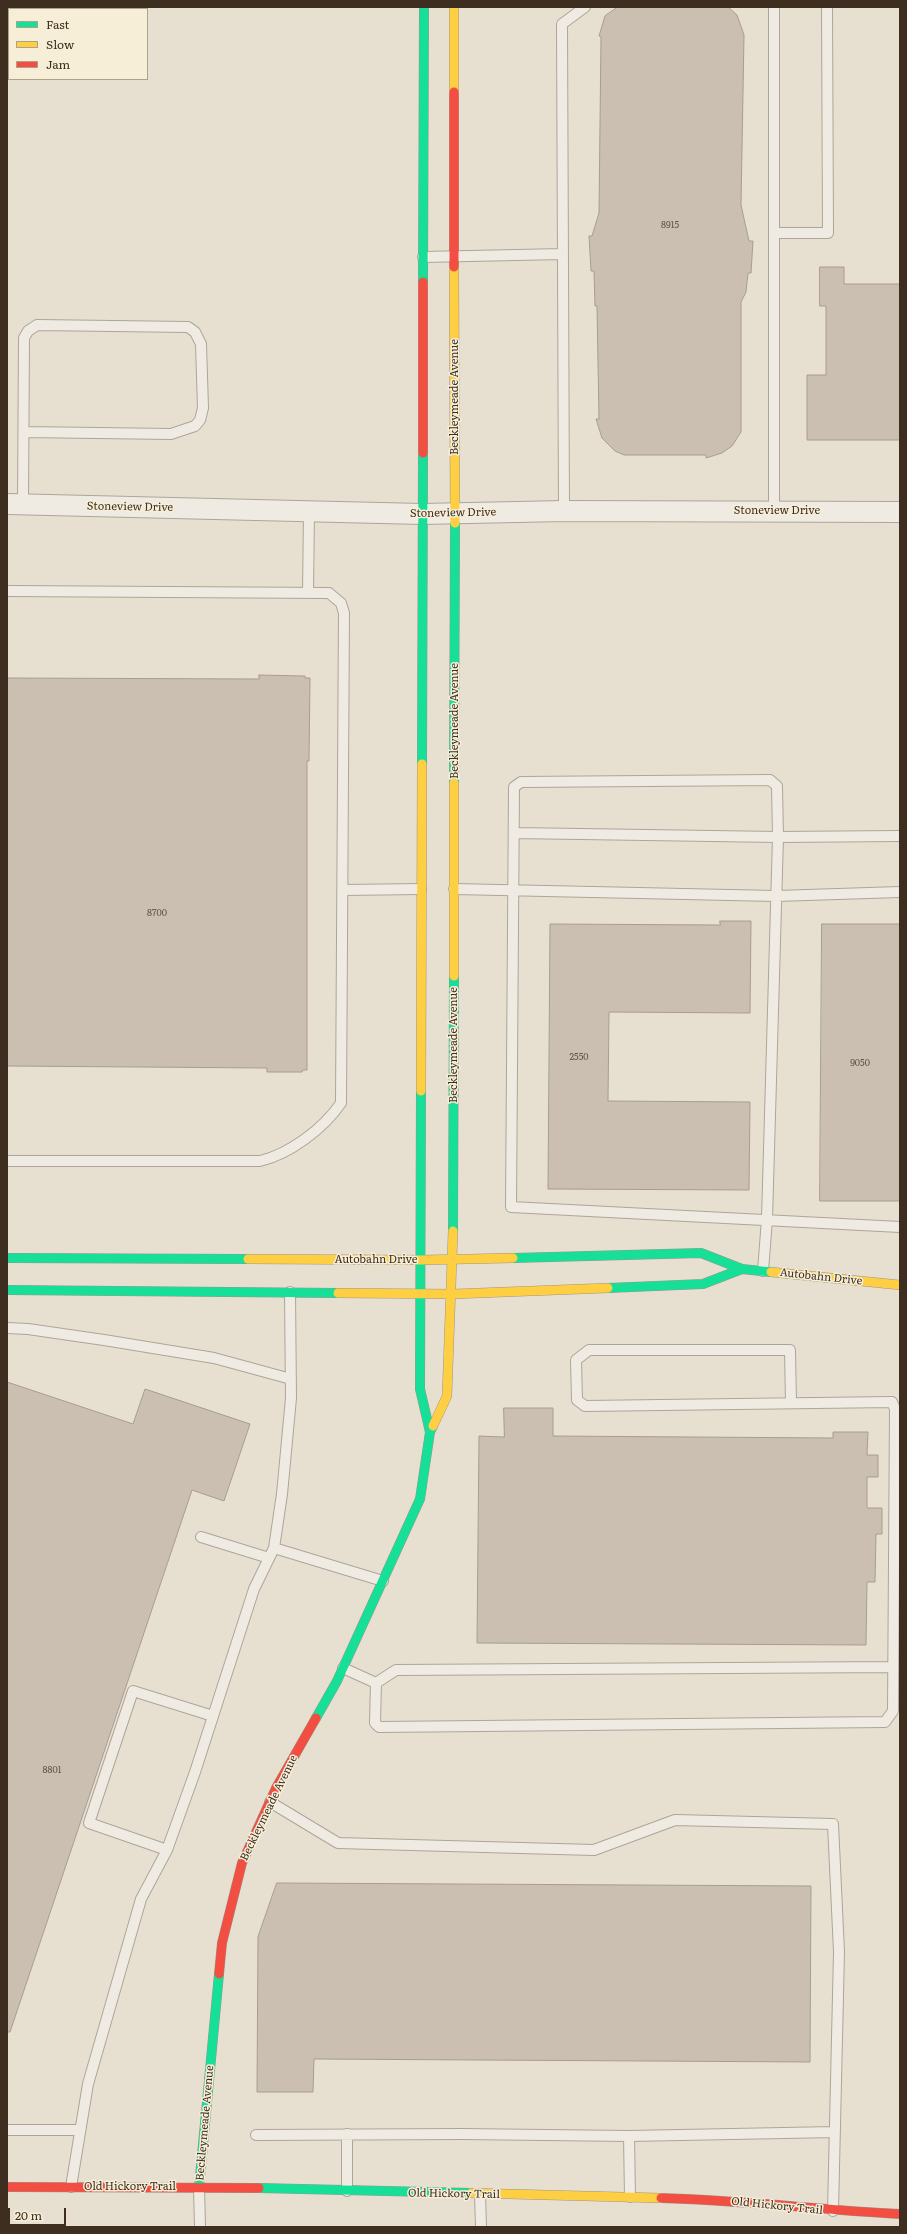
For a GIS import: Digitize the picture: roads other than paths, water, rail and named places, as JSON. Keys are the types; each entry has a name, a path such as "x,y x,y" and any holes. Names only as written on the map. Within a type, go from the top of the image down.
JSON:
{"street":[{"name":"Beckleymeade Avenue","path":"424,7 420,1389 430,1432"},
{"name":"Beckleymeade Avenue","path":"199,2187 222,1943 242,1863 270,1802 343,1668 420,1499 430,1432 447,1396 453,1259 455,513 454,7"},
{"name":"Stoneview Drive","path":"15,505 422,514 564,511 900,512"},
{"path":"421,889 454,889"},
{"name":"Autobahn Drive","path":"7,1258 421,1260 701,1253 742,1269 900,1285"},
{"name":"Autobahn Drive","path":"7,1290 452,1294 703,1284 742,1269"},
{"name":"Old Hickory Trail","path":"7,2187 199,2187 704,2199 833,2211 900,2214"}],"lane":[{"path":"564,511 562,24 586,7"},
{"path":"774,7 774,511"},
{"path":"775,232 828,232 827,7"},
{"path":"423,257 563,254"},
{"path":"15,505 24,432 24,338 28,331 37,325 188,328 198,338 201,344 202,408 200,420 194,426 171,434 24,432"},
{"path":"308,593 309,511"},
{"path":"7,591 329,593 341,603 344,613 341,1103 330,1118 314,1131 286,1151 260,1161 7,1161"},
{"path":"763,1271 767,1219 778,836 777,786 770,780 521,782 514,787 511,1207 767,1219 900,1227"},
{"path":"514,833 900,836"},
{"path":"343,890 421,889"},
{"path":"454,889 776,896 900,892"},
{"path":"72,2187 88,2084 141,1899 167,1850 196,1772 254,1589 274,1548 282,1494 291,1379 290,1292"},
{"path":"7,1328 28,1329 104,1340 214,1358 291,1379"},
{"path":"376,1683 375,1723 379,1727 885,1722 893,1711 893,1668 897,1638 895,1409 892,1402 791,1404 585,1406 577,1400 576,1360 589,1350 790,1350 791,1404"},
{"path":"201,1537 269,1558"},
{"path":"274,1548 382,1581"},
{"path":"343,1668 376,1683"},
{"path":"376,1683 396,1670 893,1668"},
{"path":"167,1850 89,1823 133,1691 213,1716"},
{"path":"270,1802 338,1843 594,1850 675,1820 833,1824 839,1952 833,2211"},
{"path":"7,2130 80,2130"},
{"path":"256,2135 347,2134 629,2136 835,2132"},
{"path":"347,2134 347,2191"},
{"path":"629,2136 630,2197"},
{"path":"199,2187 200,2227"},
{"path":"480,2194 481,2227"}]}
